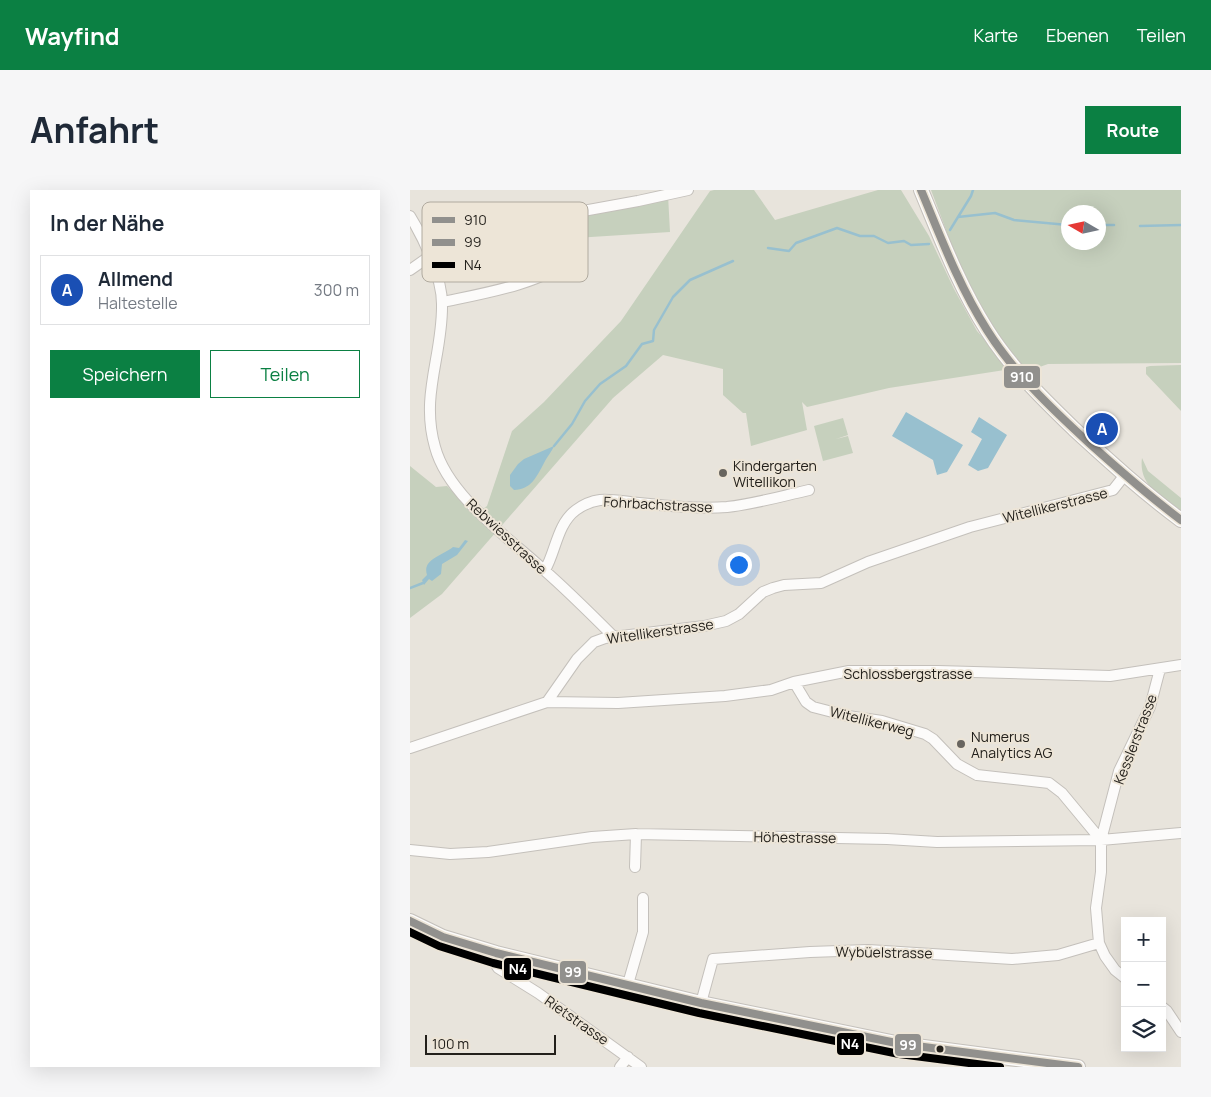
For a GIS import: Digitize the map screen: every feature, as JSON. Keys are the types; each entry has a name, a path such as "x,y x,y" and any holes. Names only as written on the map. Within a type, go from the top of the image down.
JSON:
{"main road":[{"path":"921,190 960,282 998,348 1034,390 1124,476 1181,520"},
{"path":"410,920 460,943 496,954 628,984 701,1003 901,1044 1078,1067"}],"street":[{"path":"588,210 688,190"},
{"name":"Rebwiesstrasse","path":"410,216 422,237"},
{"path":"410,270 422,262"},
{"name":"Rebwiesstrasse","path":"438,282 443,302 441,330 429,403 430,426 435,448 449,478 476,510 544,570 613,636"},
{"path":"443,302 526,282"},
{"name":"Witellikerstrasse","path":"547,702 577,659 594,642 613,636 704,626 726,621 739,614 763,592 773,588 784,585 821,583 868,562 970,527 1113,490 1124,476"},
{"name":"Fohrbachstrasse","path":"544,570 552,558 559,533 565,522 574,511 585,504 598,500 666,506 727,507 759,502 809,490"},
{"name":"Schlossbergstrasse","path":"547,702 618,703 725,696 771,690 794,682 849,672 938,671 1110,676 1181,665"},
{"name":"Kesslerstrasse","path":"1121,975 1105,956 1099,942 1096,908 1101,872 1102,840 1120,771 1150,707 1160,669"},
{"name":"Witellikerweg","path":"794,682 806,702 813,707 848,716 882,721 925,734 933,739 957,764 977,775 1049,783 1062,794 1102,840"},
{"path":"410,748 547,702"},
{"name":"Höhestrasse","path":"410,850 450,854 488,852 592,836 636,834 886,839 937,842 1102,840 1181,833"},
{"path":"635,867 636,834"},
{"path":"628,984 643,932 643,898"},
{"name":"Wybüelstrasse","path":"701,1003 713,959 852,950 928,952 1012,959 1058,955 1099,942"},
{"name":"Rietstrasse","path":"496,954 495,963 498,968 538,993 642,1067"},
{"path":"1166,1010 1180,1029"},
{"path":"620,1067 628,1057"}],"green space":[{"path":"754,190 775,220 878,190 901,190 929,236 954,289 977,331 1011,369 889,388 807,407 802,402 807,430 751,446 746,413 743,413 723,395 723,369 663,355 613,398 442,594 410,618 410,466 436,487 447,486 476,514 487,506 512,431 544,402 621,321 710,191"},
{"path":"931,190 1181,190 1181,363 1048,364 1034,369 1020,365 1009,354 971,289 952,246"},
{"path":"668,195 670,232 588,237 588,210"},
{"path":"1181,365 1181,411 1146,374 1146,367"},
{"path":"843,418 848,435 836,439 848,436 853,453 823,461 814,426"},
{"path":"1142,458 1148,471 1181,498 1181,513 1148,484 1142,468"}],"water":[{"path":"906,412 963,445 947,472 937,475 933,460 892,436"},
{"path":"979,417 1007,435 988,468 978,471 968,465 982,439 971,432"},
{"path":"554,446 536,477 529,485 525,488 514,490 510,486 510,475 518,464 524,459"},
{"path":"465,540 468,541 457,555 442,564 441,574 432,581 429,579 424,585 422,580 427,575 427,565 430,561 453,547 459,548"}],"waterway":[{"path":"958,217 973,190"},
{"path":"950,230 958,217 995,213 1014,220 1061,224"},
{"path":"1106,225 1114,225"},
{"path":"1140,226 1181,225"},
{"path":"768,248 789,251 796,243 837,228 860,236 874,236 888,243 904,241 911,245 929,244"},
{"path":"554,446 572,424 585,401 600,384 626,366 642,344 653,341 654,330 673,297 690,280 733,261"},
{"path":"410,588 423,583"}],"transit line":[{"name":"910","path":"921,190 951,262 968,296 987,330 1009,361 1047,403 1074,429 1134,482 1181,520"},
{"name":"99","path":"410,921 443,937 496,953 701,1003 901,1044 1078,1067"},
{"name":"N4","path":"410,932 439,946 493,963 699,1013 899,1054 1000,1067"}],"place":[{"name":"Allmend","path":"1102,429"},
{"name":"Kindergarten Witellikon","path":"723,473"},
{"name":"Numerus Analytics AG","path":"961,744"}]}
